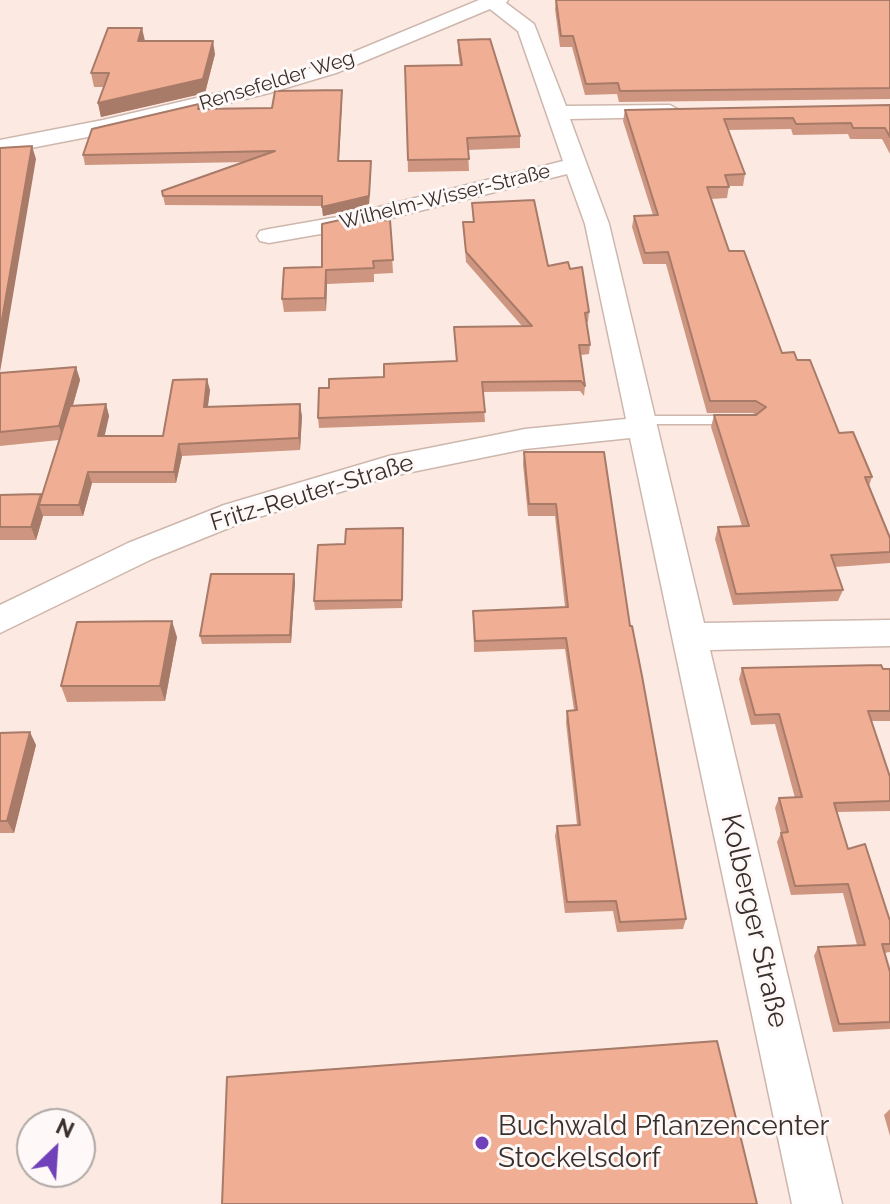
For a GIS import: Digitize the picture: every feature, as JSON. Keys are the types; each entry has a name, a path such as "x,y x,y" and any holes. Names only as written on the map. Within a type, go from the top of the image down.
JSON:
{"street":[{"name":"Kolberger Straße","path":"496,1 527,28 597,224 817,1204"},
{"name":"Rensefelder Weg","path":"0,147 103,127 262,89 329,69 469,9 496,1"},
{"path":"555,113 696,110"},
{"name":"Wilhelm-Wisser-Straße","path":"269,236 343,223 574,165"},
{"name":"Fritz-Reuter-Straße","path":"0,620 153,546 235,513 375,470 525,439 642,424"},
{"path":"691,637 890,633"}],"lane":[{"path":"642,424 753,420"}],"building":[{"path":"556,0 890,0 890,88 620,91 618,83 586,84 573,36 561,36"},
{"path":"108,28 142,28 138,41 213,41 203,79 98,103 109,73 91,73"},
{"path":"490,39 520,136 467,138 469,159 408,160 405,66 462,65 458,40"},
{"path":"342,90 338,161 371,161 369,196 322,207 322,196 163,196 162,191 275,151 83,155 92,129 199,104 198,109 272,108 275,91"},
{"path":"890,105 890,137 885,128 853,128 851,123 796,124 793,118 724,119 745,174 725,175 729,187 707,187 729,251 744,251 782,353 794,352 797,360 810,360 839,433 853,432 872,477 865,477 890,538 890,552 831,555 843,590 736,594 718,527 749,526 714,415 756,415 766,407 756,401 710,401 668,252 645,253 634,216 658,215 625,110"},
{"path":"32,146 0,331 0,148"},
{"path":"534,200 548,266 568,262 570,269 582,267 590,345 579,345 585,386 581,381 482,382 485,412 318,418 319,388 329,388 329,379 384,377 384,364 457,361 454,327 532,326 466,252 463,222 474,222 472,203"},
{"path":"367,214 366,221 390,220 393,260 373,261 374,268 326,270 325,298 282,299 284,268 322,267 322,224"},
{"path":"76,367 59,426 0,432 0,373"},
{"path":"207,379 204,407 300,404 299,438 179,444 174,472 88,472 79,505 39,505 70,406 106,404 98,436 163,436 173,380"},
{"path":"524,452 604,452 630,626 642,676 686,919 620,922 616,901 567,902 557,826 580,825 567,711 577,710 566,638 475,641 473,611 568,607 556,504 529,504"},
{"path":"41,494 31,527 0,527 0,495"},
{"path":"403,528 402,600 314,601 318,545 345,544 346,529"},
{"path":"211,574 294,574 290,635 200,636"},
{"path":"172,621 160,686 61,686 77,622"},
{"path":"881,665 883,669 890,669 890,711 868,711 890,777 890,801 834,803 848,849 865,844 890,921 890,944 882,944 890,972 890,1022 839,1024 818,947 865,945 848,884 795,886 781,833 788,832 779,798 802,797 779,714 755,715 742,668"},
{"path":"30,732 7,821 0,821 0,733"},
{"name":"Buchwald Pflanzencenter Stockelsdorf","path":"717,1041 757,1204 222,1204 227,1077"}],"place":[{"name":"Buchwald Pflanzencenter Stockelsdorf","path":"482,1143"}]}
